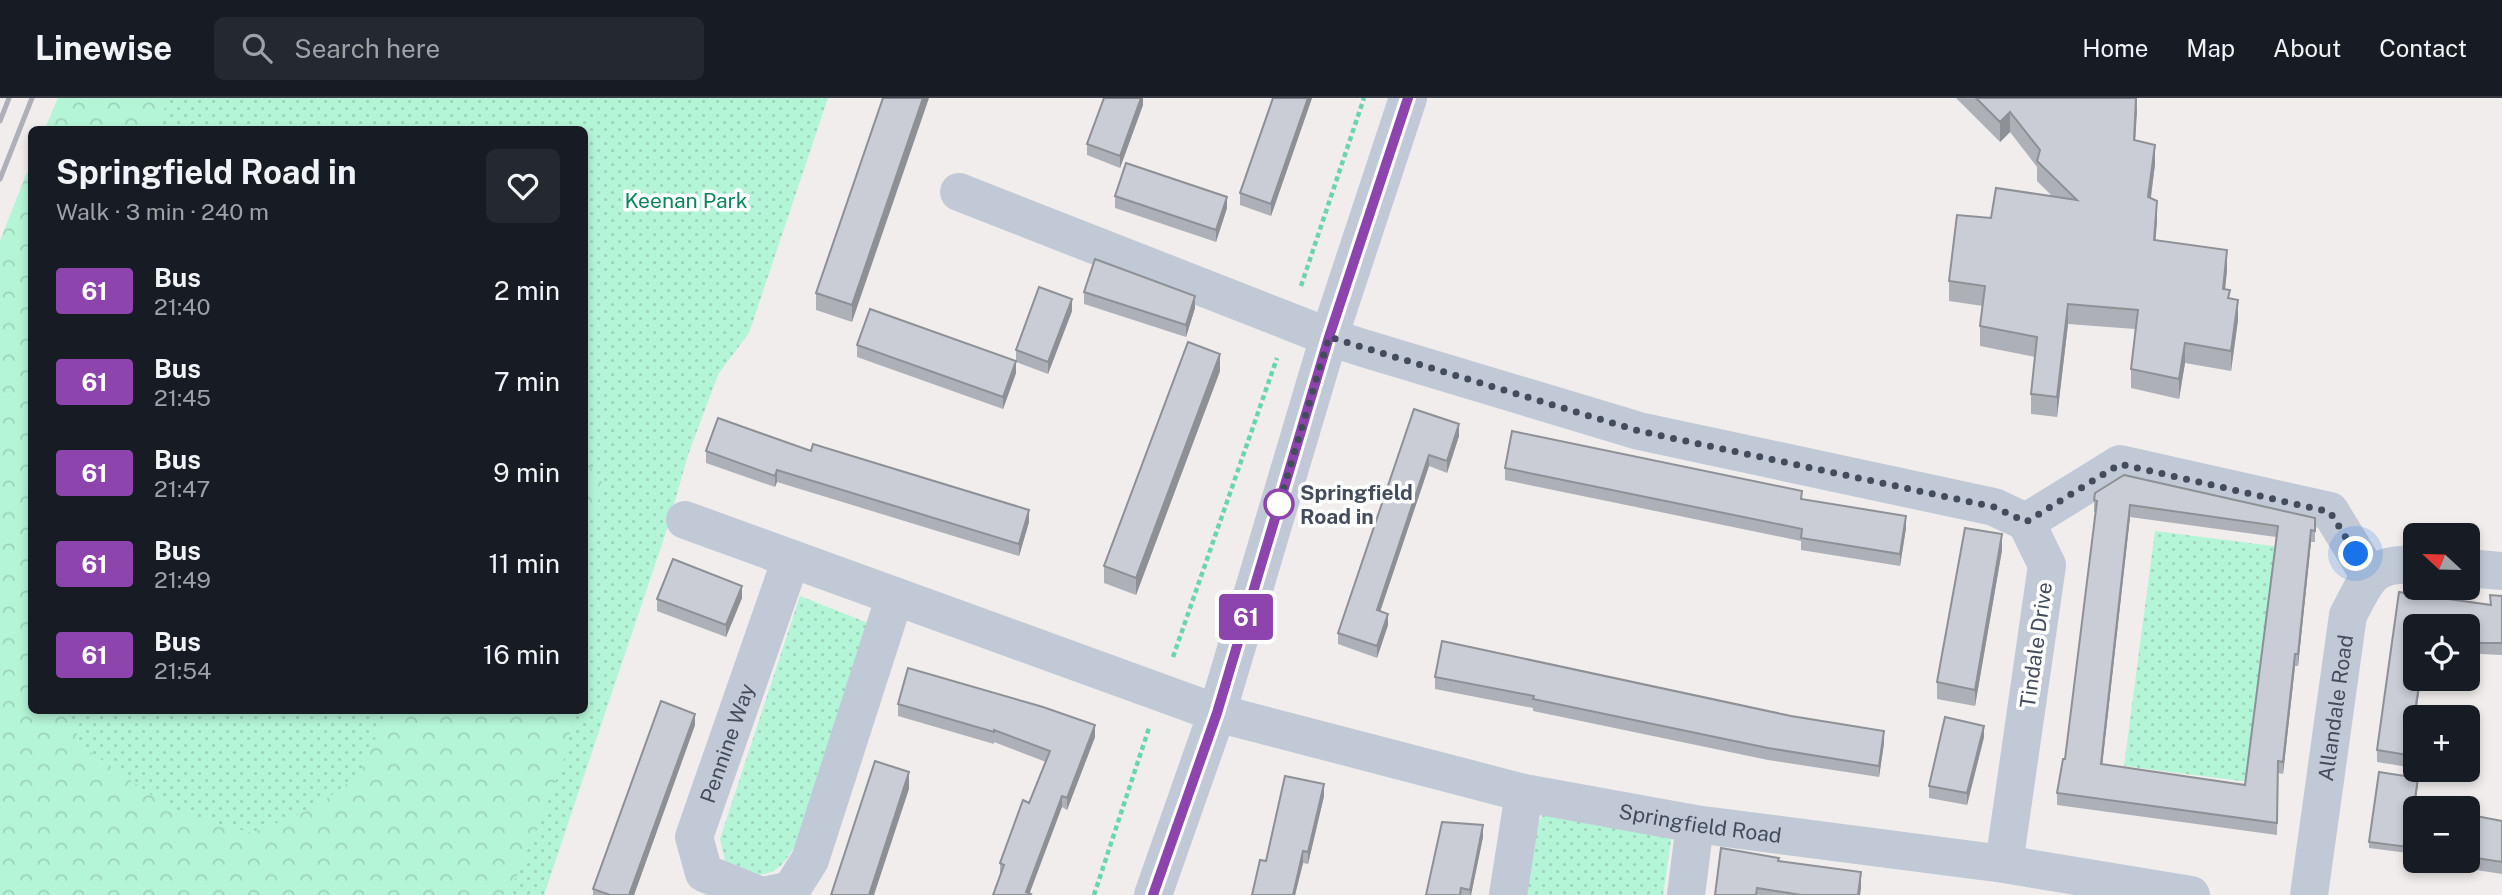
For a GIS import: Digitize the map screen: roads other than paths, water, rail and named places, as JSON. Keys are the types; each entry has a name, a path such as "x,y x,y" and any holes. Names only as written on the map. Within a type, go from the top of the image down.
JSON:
{"street":[{"path":"1153,895 1217,713 1329,337 1408,98"},
{"path":"959,192 1329,337 1639,431 1994,507 2026,522 2120,464 2330,512 2369,575 2394,564 2403,564"},
{"name":"Springfield Road","path":"685,520 1217,713 1524,793 1695,824 2004,864 2191,895"},
{"name":"Tindale Drive","path":"2004,864 2047,565 2026,522"},
{"name":"Pennine Way","path":"759,895 704,873 694,837 791,559"},
{"path":"2480,569 2502,571"},
{"name":"Allandale Road","path":"2309,895 2348,615 2369,575"},
{"path":"767,895 791,890 810,860 895,596"},
{"path":"1508,895 1524,793"},
{"path":"1686,895 1695,824"}],"railway":[{"path":"0,121 9,98"},
{"path":"0,179 32,98"}],"place":[{"name":"Springfield Road in","path":"1279,504"}],"park label":[{"name":"Keenan Park","path":"686,200"}]}
